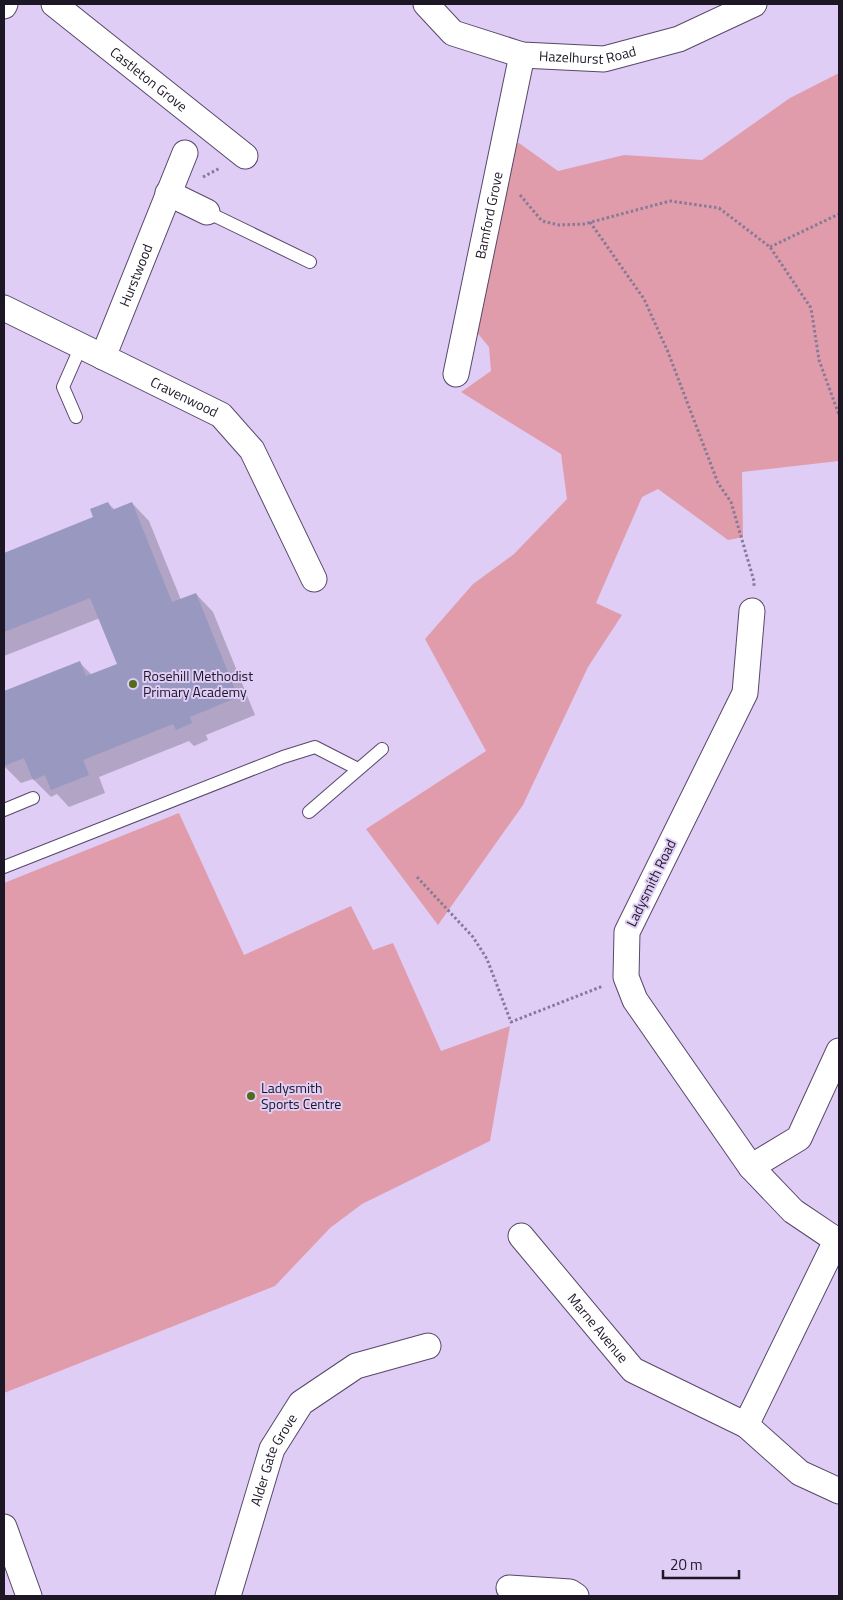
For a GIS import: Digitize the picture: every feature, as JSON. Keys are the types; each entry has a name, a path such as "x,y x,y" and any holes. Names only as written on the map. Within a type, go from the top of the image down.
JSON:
{"street":[{"name":"Castleton Grove","path":"54,4 245,156"},
{"name":"Hazelhurst Road","path":"426,4 453,33 522,55 604,59 679,39 754,4"},
{"name":"Bamford Grove","path":"456,374 522,55"},
{"name":"Hurstwood","path":"92,352 168,193 185,153"},
{"path":"168,193 207,212"},
{"name":"Cravenwood","path":"4,308 221,415 252,450 314,580"},
{"name":"Ladysmith Road","path":"752,611 745,692 627,932 626,977 634,1000 751,1167 793,1211 838,1242"},
{"path":"751,1167 799,1138 839,1051"},
{"name":"Marne Avenue","path":"521,1236 633,1370 746,1425 800,1473 839,1491"},
{"path":"746,1425 838,1242"},
{"name":"Alder Gate Grove","path":"228,1596 272,1449 301,1403 356,1366 428,1346"},
{"path":"4,1527 29,1596"},
{"path":"509,1588 570,1592 576,1596"}],"lane":[{"path":"207,212 310,262"},
{"path":"76,417 63,387 92,352"},
{"path":"4,867 283,757 315,747 358,769"},
{"path":"309,812 382,749"},
{"path":"4,810 33,798"}],"path":[{"path":"168,193 245,156"},
{"path":"501,160 514,188 542,221 559,225 590,222 670,201 719,208 770,247 811,308 819,360 839,415"},
{"path":"770,247 839,214"},
{"path":"590,222 644,299 668,352 718,483 731,502 754,581 752,611"},
{"path":"417,877 473,937 487,959 511,1022 626,977"}],"shaded area":[{"path":"839,73 839,461 742,472 743,537 728,540 658,489 642,497 596,603 622,615 588,667 523,805 438,925 366,829 486,751 425,639 473,584 514,554 567,499 561,454 461,392 491,371 489,347 474,329 511,144 519,143 558,171 624,155 702,160 790,98"},
{"name":"Ladysmith Sports Centre","path":"179,813 244,955 351,906 373,950 393,943 441,1051 510,1026 490,1141 362,1204 330,1228 275,1286 4,1393 4,883"}],"building":[{"path":"108,502 112,510 132,502 172,602 196,593 238,697 190,717 192,723 176,730 173,724 83,760 89,775 51,790 45,775 33,780 24,758 4,766 4,691 80,661 86,676 117,664 90,598 4,632 4,553 93,517 90,509"}],"place":[{"name":"Rosehill Methodist Primary Academy","path":"133,684"},
{"name":"Ladysmith Sports Centre","path":"251,1096"}]}
